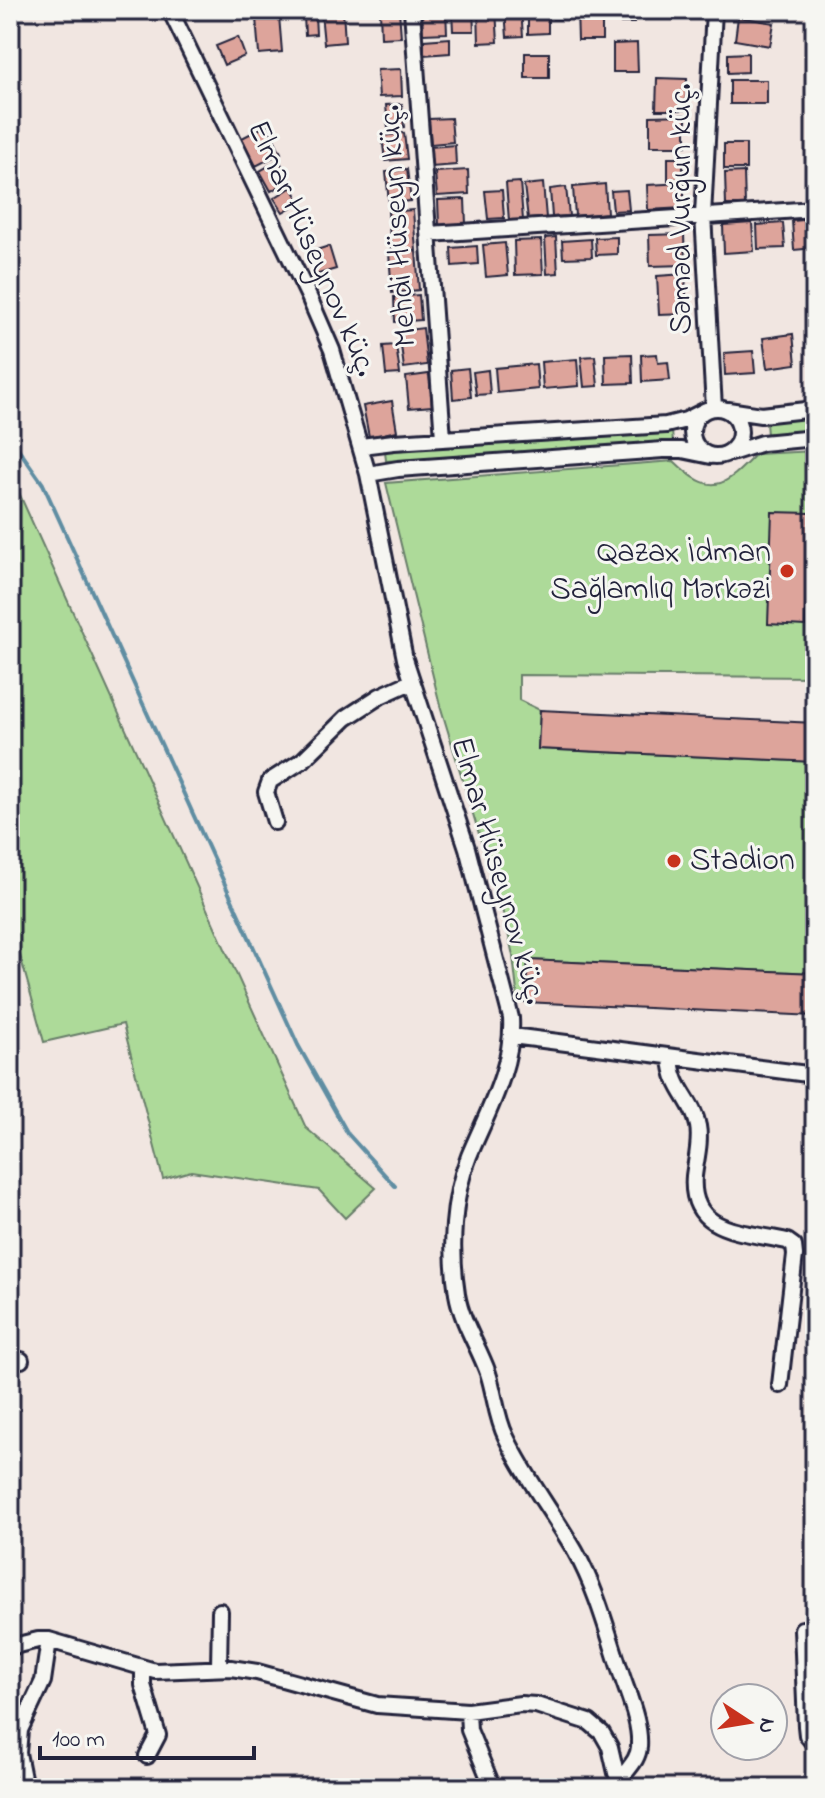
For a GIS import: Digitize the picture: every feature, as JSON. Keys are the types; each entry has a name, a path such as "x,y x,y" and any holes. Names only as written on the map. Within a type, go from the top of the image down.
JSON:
{"street":[{"name":"Mehdi Hüseyn küç.","path":"412,10 443,438"},
{"name":"Səməd Vurğun küç.","path":"714,10 703,215 714,408"},
{"name":"Elmar Hüseynov küç.","path":"177,12 332,350 368,474 411,682 481,897 511,1018 512,1036 495,1093 468,1158 459,1190 454,1239 457,1290 467,1331 487,1371 506,1439 575,1552 603,1617 640,1745 632,1766 618,1783"},
{"path":"429,234 815,209"},
{"path":"361,446 666,425 714,408 761,415 815,409"},
{"path":"714,408 736,418 740,425 738,442 727,454"},
{"path":"711,456 698,448 692,435 695,420 714,408"},
{"path":"368,474 398,469 663,450 711,456 762,443 815,438"},
{"path":"275,822 266,792 270,781 303,760 346,718 380,696 411,682"},
{"path":"512,1036 815,1075"},
{"path":"671,1058 672,1075 698,1125 694,1194 700,1211 708,1220 722,1226 787,1241 794,1246 780,1385"},
{"path":"219,1667 220,1611"},
{"path":"802,1629 807,1735 815,1745"},
{"path":"10,1647 49,1640 143,1668 171,1671 219,1667 257,1672 377,1705 468,1711 536,1705 589,1722 602,1733 618,1783"},
{"path":"25,1788 18,1753 20,1730 43,1681 49,1640"},
{"path":"143,1668 143,1685 158,1735 147,1756"},
{"path":"468,1711 469,1730 493,1788"}],"green space":[{"path":"815,418 815,431 767,435 766,422"},
{"path":"672,431 673,443 386,461 385,450"},
{"path":"815,451 815,677 519,675 519,700 540,710 538,749 815,762 815,973 528,960 525,1002 518,1001 506,923 440,705 386,483 674,461 698,480 717,484 735,474 756,454"},
{"path":"10,473 306,1128 376,1188 345,1218 319,1190 191,1171 163,1179 123,1024 44,1042 10,919"}],"building":[{"path":"380,10 399,10 401,37 381,38"},
{"path":"446,10 447,33 423,34 422,11"},
{"path":"452,10 473,10 474,31 453,31"},
{"path":"478,10 496,10 498,42 479,43"},
{"path":"505,10 521,10 523,36 507,37"},
{"path":"528,10 548,10 548,33 528,34"},
{"path":"553,10 577,10 577,19 553,19"},
{"path":"577,10 602,10 602,40 578,40"},
{"path":"611,10 634,10 634,23 612,23"},
{"path":"665,10 691,10 691,16 665,16"},
{"path":"343,11 345,42 324,44 321,13"},
{"path":"315,15 316,34 305,35 304,16"},
{"path":"279,16 282,52 259,54 256,18"},
{"path":"738,17 774,23 770,46 735,40"},
{"path":"238,37 245,56 224,65 216,46"},
{"path":"450,38 450,53 424,55 424,40"},
{"path":"637,43 638,72 613,72 613,44"},
{"path":"525,53 549,53 549,78 525,78"},
{"path":"748,53 748,72 728,73 728,54"},
{"path":"401,69 402,96 379,97 377,70"},
{"path":"657,78 687,79 686,110 656,110"},
{"path":"730,80 767,80 767,104 730,104"},
{"path":"402,104 404,127 388,128 386,105"},
{"path":"686,115 686,146 650,146 650,116"},
{"path":"451,118 453,142 431,144 429,119"},
{"path":"267,125 281,153 256,166 242,138"},
{"path":"404,133 407,159 385,161 382,136"},
{"path":"724,144 746,144 746,169 724,169"},
{"path":"455,145 456,165 431,167 430,147"},
{"path":"668,158 683,158 683,179 668,180"},
{"path":"279,160 290,180 271,191 260,171"},
{"path":"407,169 411,201 389,203 386,172"},
{"path":"468,170 469,194 437,196 435,172"},
{"path":"744,172 745,205 726,205 725,173"},
{"path":"520,182 523,220 509,221 506,183"},
{"path":"543,183 546,218 528,219 524,185"},
{"path":"684,183 684,208 648,210 647,185"},
{"path":"605,184 607,213 575,216 573,187"},
{"path":"292,187 300,202 283,212 274,198"},
{"path":"566,187 569,216 552,217 550,189"},
{"path":"502,190 504,218 488,219 485,191"},
{"path":"627,190 629,210 613,211 611,191"},
{"path":"465,199 466,224 439,225 438,200"},
{"path":"413,210 416,251 391,253 388,212"},
{"path":"815,219 815,248 794,250 792,221"},
{"path":"752,223 754,251 724,253 723,225"},
{"path":"783,223 785,248 758,249 757,225"},
{"path":"684,234 685,265 650,266 649,235"},
{"path":"556,237 558,273 547,274 545,238"},
{"path":"617,237 617,254 596,255 595,238"},
{"path":"591,239 592,257 563,258 562,241"},
{"path":"541,240 543,274 515,275 514,241"},
{"path":"505,243 508,275 486,277 483,245"},
{"path":"329,246 336,269 315,275 307,253"},
{"path":"477,246 478,264 452,266 451,248"},
{"path":"416,251 419,290 392,293 389,253"},
{"path":"685,274 687,314 659,315 657,276"},
{"path":"419,295 421,320 395,322 394,297"},
{"path":"423,328 427,365 404,368 399,331"},
{"path":"793,334 796,364 767,368 763,338"},
{"path":"396,345 400,374 386,375 383,346"},
{"path":"753,351 755,373 725,375 724,353"},
{"path":"632,354 633,383 606,384 605,355"},
{"path":"657,354 658,363 668,362 670,380 642,382 641,355"},
{"path":"595,356 598,386 584,387 581,357"},
{"path":"577,359 579,386 543,389 541,362"},
{"path":"536,364 538,389 497,393 495,368"},
{"path":"468,368 471,397 453,399 451,370"},
{"path":"488,370 490,394 476,395 473,372"},
{"path":"429,374 432,406 409,408 406,377"},
{"path":"392,401 397,431 369,437 363,406"},
{"path":"772,512 810,513 805,626 768,624"},
{"path":"540,710 815,723 815,762 538,749"},
{"path":"528,960 815,973 815,1016 525,1002"}],"waterway":[{"path":"10,437 43,484 298,1045 348,1134 395,1186"}],"place":[{"name":"Qazax İdman Sağlamlıq Mərkəzi","path":"787,571"},
{"name":"Stadion","path":"674,861"}]}
